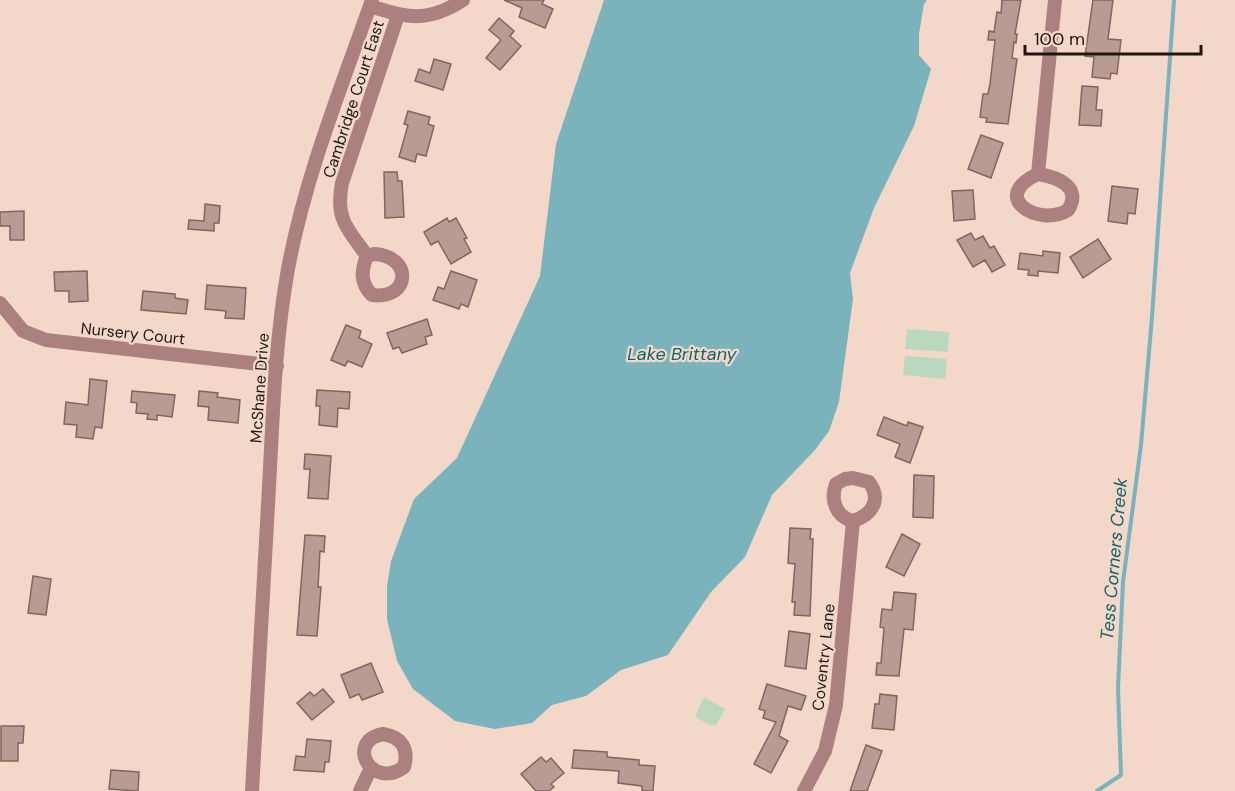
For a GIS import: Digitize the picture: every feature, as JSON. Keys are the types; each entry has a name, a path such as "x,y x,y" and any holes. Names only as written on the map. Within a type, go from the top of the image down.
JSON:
{"street":[{"path":"371,3 410,18 450,8 463,0"},
{"path":"1038,174 1055,0"},
{"name":"McShane Drive","path":"252,791 277,366 288,272 299,221 322,145 371,3"},
{"name":"Cambridge Court East","path":"367,256 346,228 341,217 339,195 398,15"},
{"name":"Nursery Court","path":"0,303 23,331 46,340 277,366"},
{"name":"Coventry Lane","path":"804,791 825,751 836,705 853,521"},
{"path":"360,791 369,772"}],"green space":[{"path":"907,329 949,332 948,352 905,349"},
{"path":"905,356 947,359 945,379 903,375"},
{"path":"704,697 725,709 716,725 710,725 695,717"}],"water":[{"name":"Lake Brittany","path":"604,0 927,0 924,4 919,34 919,55 931,69 914,126 874,208 850,273 853,299 839,402 829,431 815,450 772,495 745,557 711,592 668,655 621,670 586,696 552,705 532,723 495,729 455,721 413,689 397,661 387,619 387,586 391,561 414,499 457,458 540,276 556,144"}],"building":[{"path":"504,0 544,0 542,4 553,9 545,28 519,17 522,8"},
{"path":"1002,0 1021,0 1012,58 1017,59 1008,124 986,122 987,118 980,117 983,94 988,94 990,84 995,40 988,40 989,31 994,32 997,12 1001,13"},
{"path":"1093,0 1113,0 1108,39 1121,40 1117,74 1111,73 1110,79 1092,77 1094,57 1085,56"},
{"path":"499,18 514,31 510,36 521,46 500,70 486,58 501,40 489,30"},
{"path":"434,59 451,64 443,90 415,81 419,69 430,73"},
{"path":"1082,86 1098,87 1096,110 1102,110 1101,126 1079,125"},
{"path":"408,111 430,117 428,124 434,126 426,156 417,154 415,162 399,157 408,125 404,124"},
{"path":"981,135 1003,143 991,178 968,169"},
{"path":"384,172 397,172 398,181 402,181 404,217 385,218"},
{"path":"1112,186 1138,189 1135,214 1128,213 1127,224 1108,221"},
{"path":"973,190 975,219 954,221 952,191"},
{"path":"205,204 220,206 219,223 214,223 214,231 188,229 189,220 204,221"},
{"path":"24,211 24,240 10,240 10,226 0,226 0,212"},
{"path":"447,218 449,222 456,218 467,238 464,239 471,252 451,264 438,241 431,245 424,232"},
{"path":"971,233 975,240 983,236 990,248 994,246 1005,265 992,272 985,260 973,267 957,240"},
{"path":"1098,239 1111,259 1083,278 1070,257"},
{"path":"1043,251 1060,253 1058,273 1038,271 1038,276 1028,275 1029,270 1018,269 1020,253 1043,256"},
{"path":"87,271 88,301 69,302 69,291 55,291 54,272"},
{"path":"451,271 477,280 468,307 461,304 459,309 433,300 438,287 444,289"},
{"path":"207,285 246,288 244,319 225,318 226,311 205,309"},
{"path":"143,291 175,294 175,298 188,300 186,314 141,310"},
{"path":"427,319 432,335 425,337 427,344 402,353 399,347 393,349 387,333"},
{"path":"346,325 361,331 359,338 372,344 362,367 348,361 345,366 331,360"},
{"path":"90,379 107,381 102,428 95,427 93,439 76,437 77,425 64,424 66,402 88,405"},
{"path":"317,390 350,392 349,409 338,408 337,427 319,425 320,406 316,406"},
{"path":"132,391 175,395 172,417 157,415 157,420 147,419 148,414 136,413 137,403 131,402"},
{"path":"199,391 218,393 217,397 240,400 238,423 208,420 209,407 198,406"},
{"path":"884,417 907,426 908,422 923,427 910,463 895,457 900,444 877,435"},
{"path":"305,454 331,456 328,499 308,498 310,469 304,469"},
{"path":"914,475 934,476 933,518 913,517"},
{"path":"790,528 811,529 810,539 813,539 810,616 794,615 795,602 792,602 795,564 788,563"},
{"path":"902,534 920,544 904,576 886,567"},
{"path":"305,535 325,536 324,552 320,551 318,587 321,587 317,636 297,635"},
{"path":"33,576 51,579 46,615 28,613"},
{"path":"894,592 916,594 913,630 904,629 899,676 876,675 877,663 881,663 884,628 880,627 882,609 892,610"},
{"path":"789,631 810,634 806,669 785,666"},
{"path":"371,663 383,692 362,700 359,694 350,698 341,675"},
{"path":"767,684 806,696 801,710 788,706 779,736 788,741 771,773 754,764 776,722 763,718 765,711 759,709"},
{"path":"323,689 334,702 312,720 297,703 310,692 314,696"},
{"path":"880,694 897,696 894,730 872,728 875,704 879,704"},
{"path":"1,726 24,726 23,743 18,743 18,761 1,761"},
{"path":"307,739 331,741 329,762 325,762 324,772 294,770 296,756 305,757"},
{"path":"866,745 882,751 867,791 850,791"},
{"path":"574,750 607,752 607,757 639,760 639,765 655,766 653,791 642,791 642,786 618,783 619,771 572,768"},
{"path":"541,757 546,762 551,758 564,773 551,784 554,787 549,791 536,791 521,774"},
{"path":"111,770 139,772 138,791 109,789"}],"waterway":[{"name":"Tess Corners Creek","path":"1097,791 1121,775 1118,688 1123,582 1141,445 1174,0"}]}
